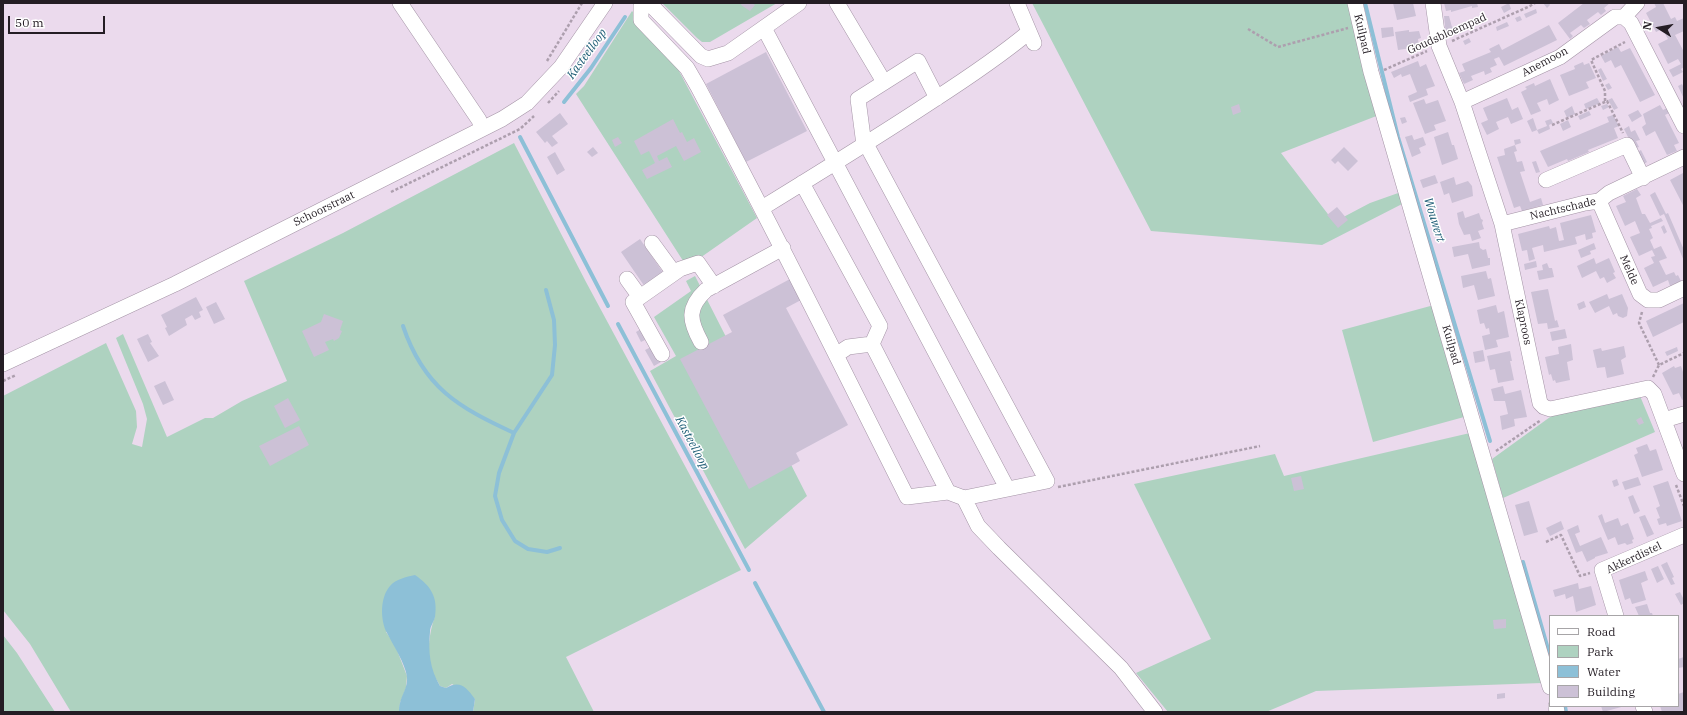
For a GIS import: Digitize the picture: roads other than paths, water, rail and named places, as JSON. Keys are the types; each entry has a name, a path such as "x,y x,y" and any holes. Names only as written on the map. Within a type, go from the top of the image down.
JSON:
{"street":[{"path":"400,3 479,120 482,129"},
{"name":"Schoorstraat","path":"3,364 175,284 502,119 527,103 561,67 605,3"},
{"path":"800,3 728,53 708,59 645,4 641,20 687,68 783,248 907,497 948,492 964,498 1047,481 865,144 858,99 884,82 918,61 937,98"},
{"path":"837,3 884,82"},
{"path":"762,208 937,98 1005,52 1032,37 1017,3"},
{"name":"Kuilpad","path":"1355,3 1373,80 1549,684"},
{"name":"Klaproos","path":"1433,3 1439,46 1462,102 1502,224 1540,403 1544,407 1550,409 1648,388 1654,394 1664,420"},
{"name":"Anemoon","path":"1462,102 1560,57 1615,18 1624,17 1637,3"},
{"path":"1624,17 1630,23 1638,36 1683,121"},
{"path":"764,28 1008,488"},
{"path":"690,74 704,57"},
{"path":"1546,180 1627,145 1643,178"},
{"name":"Nachtschade","path":"1502,224 1585,203 1599,201 1609,194 1684,157"},
{"path":"802,183 880,326 872,344"},
{"name":"Melde","path":"1599,201 1640,294 1648,300 1659,300 1684,288"},
{"path":"652,243 674,273"},
{"path":"701,342 692,322 692,312 696,299 706,290 783,248"},
{"path":"662,354 633,302 680,269 698,263 714,286"},
{"path":"627,279 640,297"},
{"path":"836,355 848,347 872,344"},
{"path":"872,344 948,492"},
{"path":"1681,476 1664,420 1684,414"},
{"path":"964,498 978,526 998,548 1121,668 1154,712"},
{"name":"Akkerdistel","path":"1616,615 1602,570 1684,535"}],"water":[{"path":"415,575 425,583 434,598 436,610 430,630 429,646 430,660 434,673 440,686 446,688 459,685 469,691 475,699 473,712 399,712 400,704 407,684 407,677 401,660 385,628 382,609 384,596 390,586 401,579"}],"waterway":[{"name":"Wouwert","path":"1365,3 1398,137 1490,441"},
{"name":"Kasteelloop","path":"564,102 591,68 625,17"},
{"name":"Kasteelloop","path":"520,137 608,306"},
{"path":"546,290 554,320 555,345 552,375 514,433 499,473 495,496 502,520 515,541 528,549 547,552 560,548"},
{"name":"Kasteelloop","path":"618,324 749,570"},
{"path":"403,326 421,365 445,393 476,414 514,433"},
{"name":"Wouwert","path":"1523,562 1549,653"},
{"name":"Kasteelloop","path":"755,583 824,712"},
{"name":"Wouwert","path":"1565,707 1566,712"}]}
